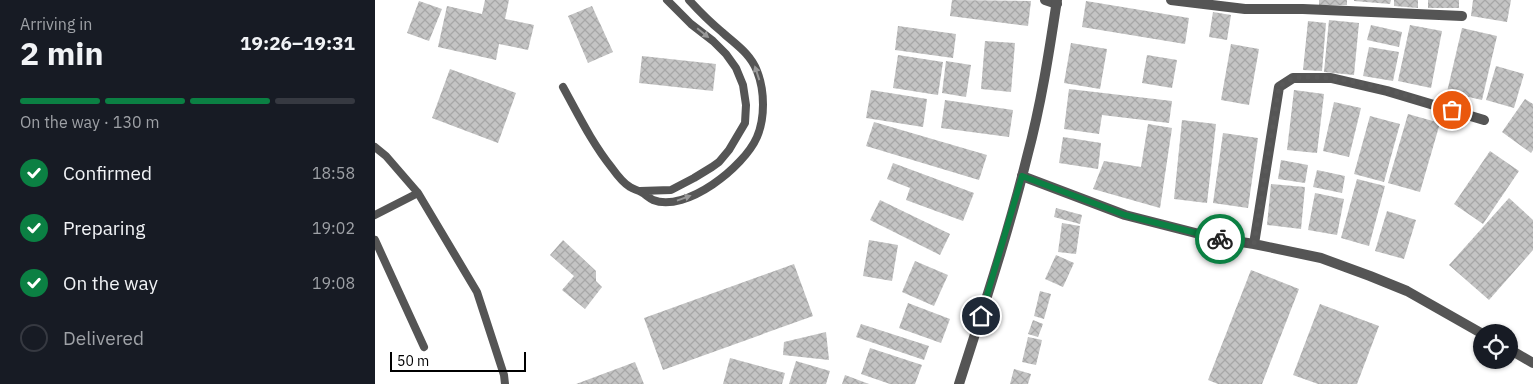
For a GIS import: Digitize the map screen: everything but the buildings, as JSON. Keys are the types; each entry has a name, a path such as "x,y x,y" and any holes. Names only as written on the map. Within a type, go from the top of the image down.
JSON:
{"street":[{"path":"959,384 1022,176 1047,67 1057,2 1045,0"},
{"path":"1171,0 1245,9 1303,9 1462,16"},
{"path":"1254,244 1279,87 1293,78 1331,78 1387,91 1484,120"},
{"path":"1022,176 1125,215 1215,238 1321,258 1407,291 1473,328"},
{"path":"1518,354 1533,363"}],"lane":[{"path":"563,87 596,148 630,188 640,191 671,190 719,162 729,150 745,123 746,105 743,85 736,68 726,54 691,24 667,0"},
{"path":"640,191 652,200 664,203 682,200 708,188 741,160 756,138 763,116 762,94 758,73 752,60 739,45 704,16 689,0"},
{"path":"375,147 386,156 418,193 477,292 504,375 505,384"},
{"path":"375,215 418,193"},
{"path":"375,240 424,347"}],"way so far":[{"path":"1220,239 1254,244 1279,87 1293,78 1331,78 1387,91 1452,110"}],"route":[{"path":"981,316 1022,176 1125,215 1220,239"}]}
